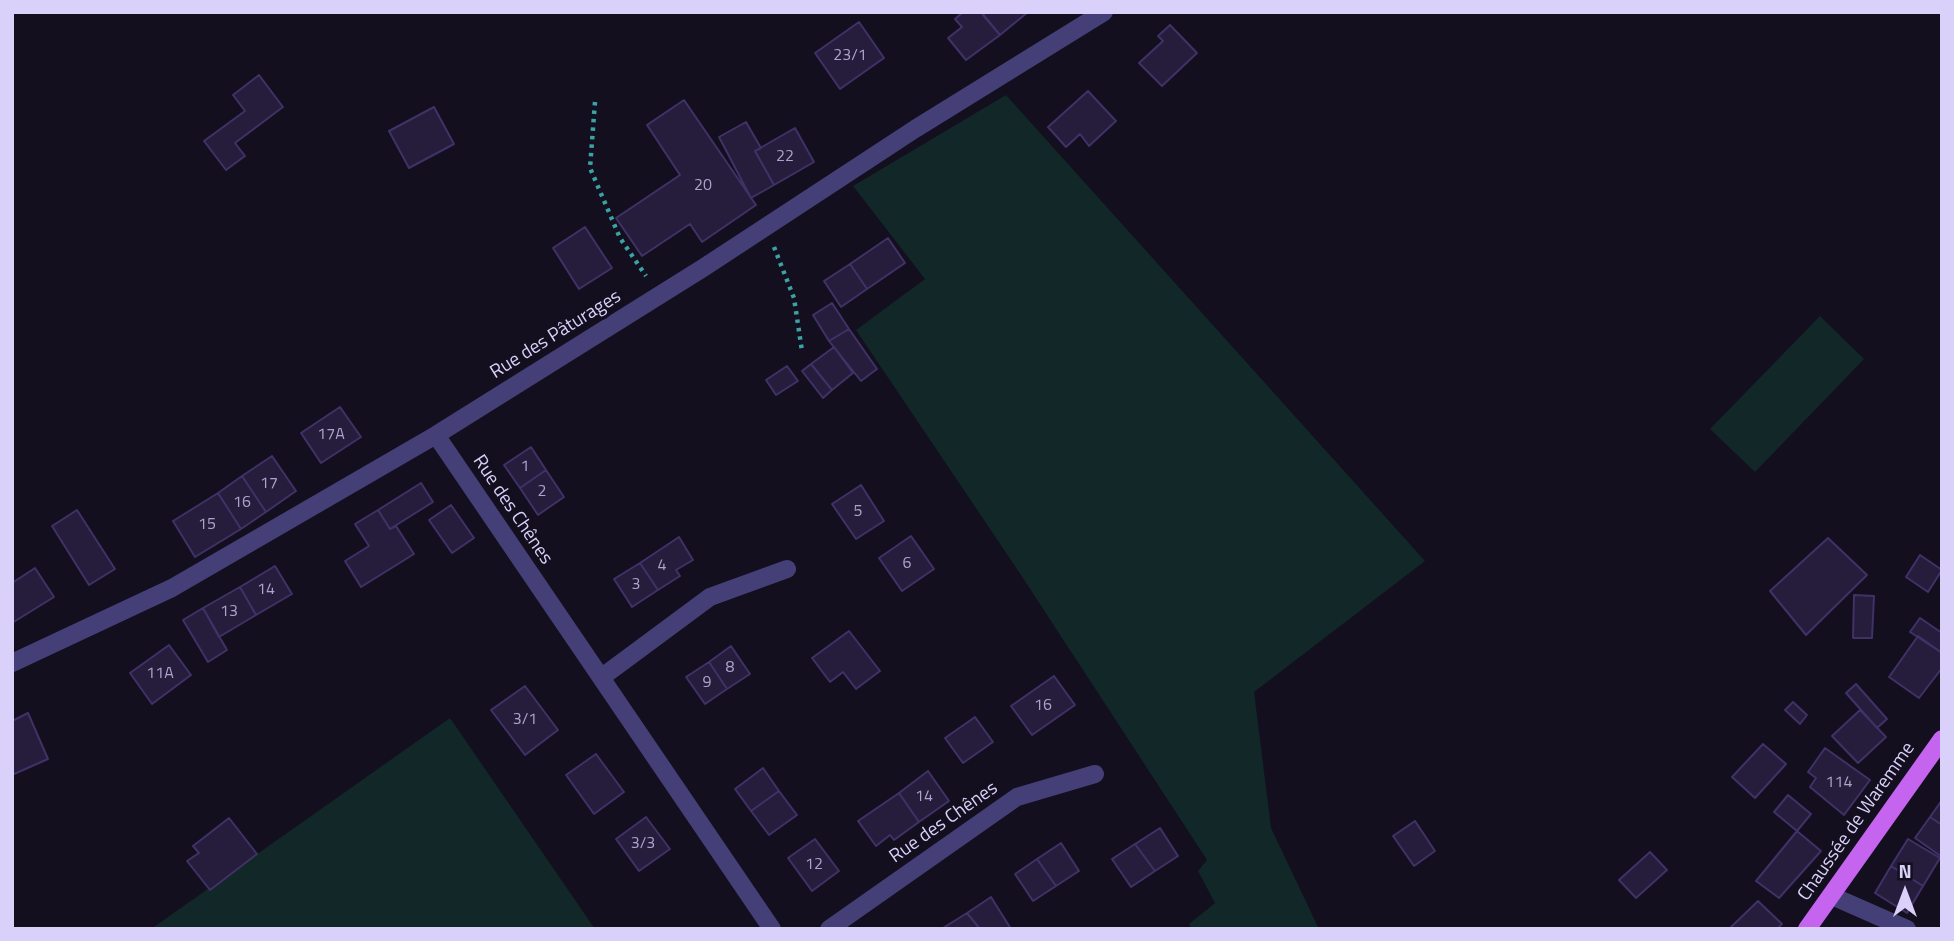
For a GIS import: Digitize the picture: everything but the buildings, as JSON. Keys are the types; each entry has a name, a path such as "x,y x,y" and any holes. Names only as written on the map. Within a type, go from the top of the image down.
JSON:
{"main road":[{"name":"Chaussée de Waremme","path":"1807,929 1942,739"}],"street":[{"name":"Rue des Pâturages","path":"12,663 172,588 436,435 915,129 1104,12"},
{"name":"Rue des Chênes","path":"436,435 772,929"},
{"path":"602,677 710,597 788,569"},
{"name":"Rue des Chênes","path":"829,929 1017,797 1095,774"},
{"path":"1832,896 1907,929"}],"path":[{"path":"595,102 590,168 620,238 659,295"},
{"path":"766,226 794,298 802,351"}],"green space":[{"path":"1006,95 1425,561 1254,692 1271,828 1319,929 1191,929 1189,924 1215,903 1198,871 1207,860 1019,572 856,330 925,279 853,186"},
{"path":"1820,316 1864,359 1755,472 1710,429"},
{"path":"450,718 595,929 151,929"}]}
